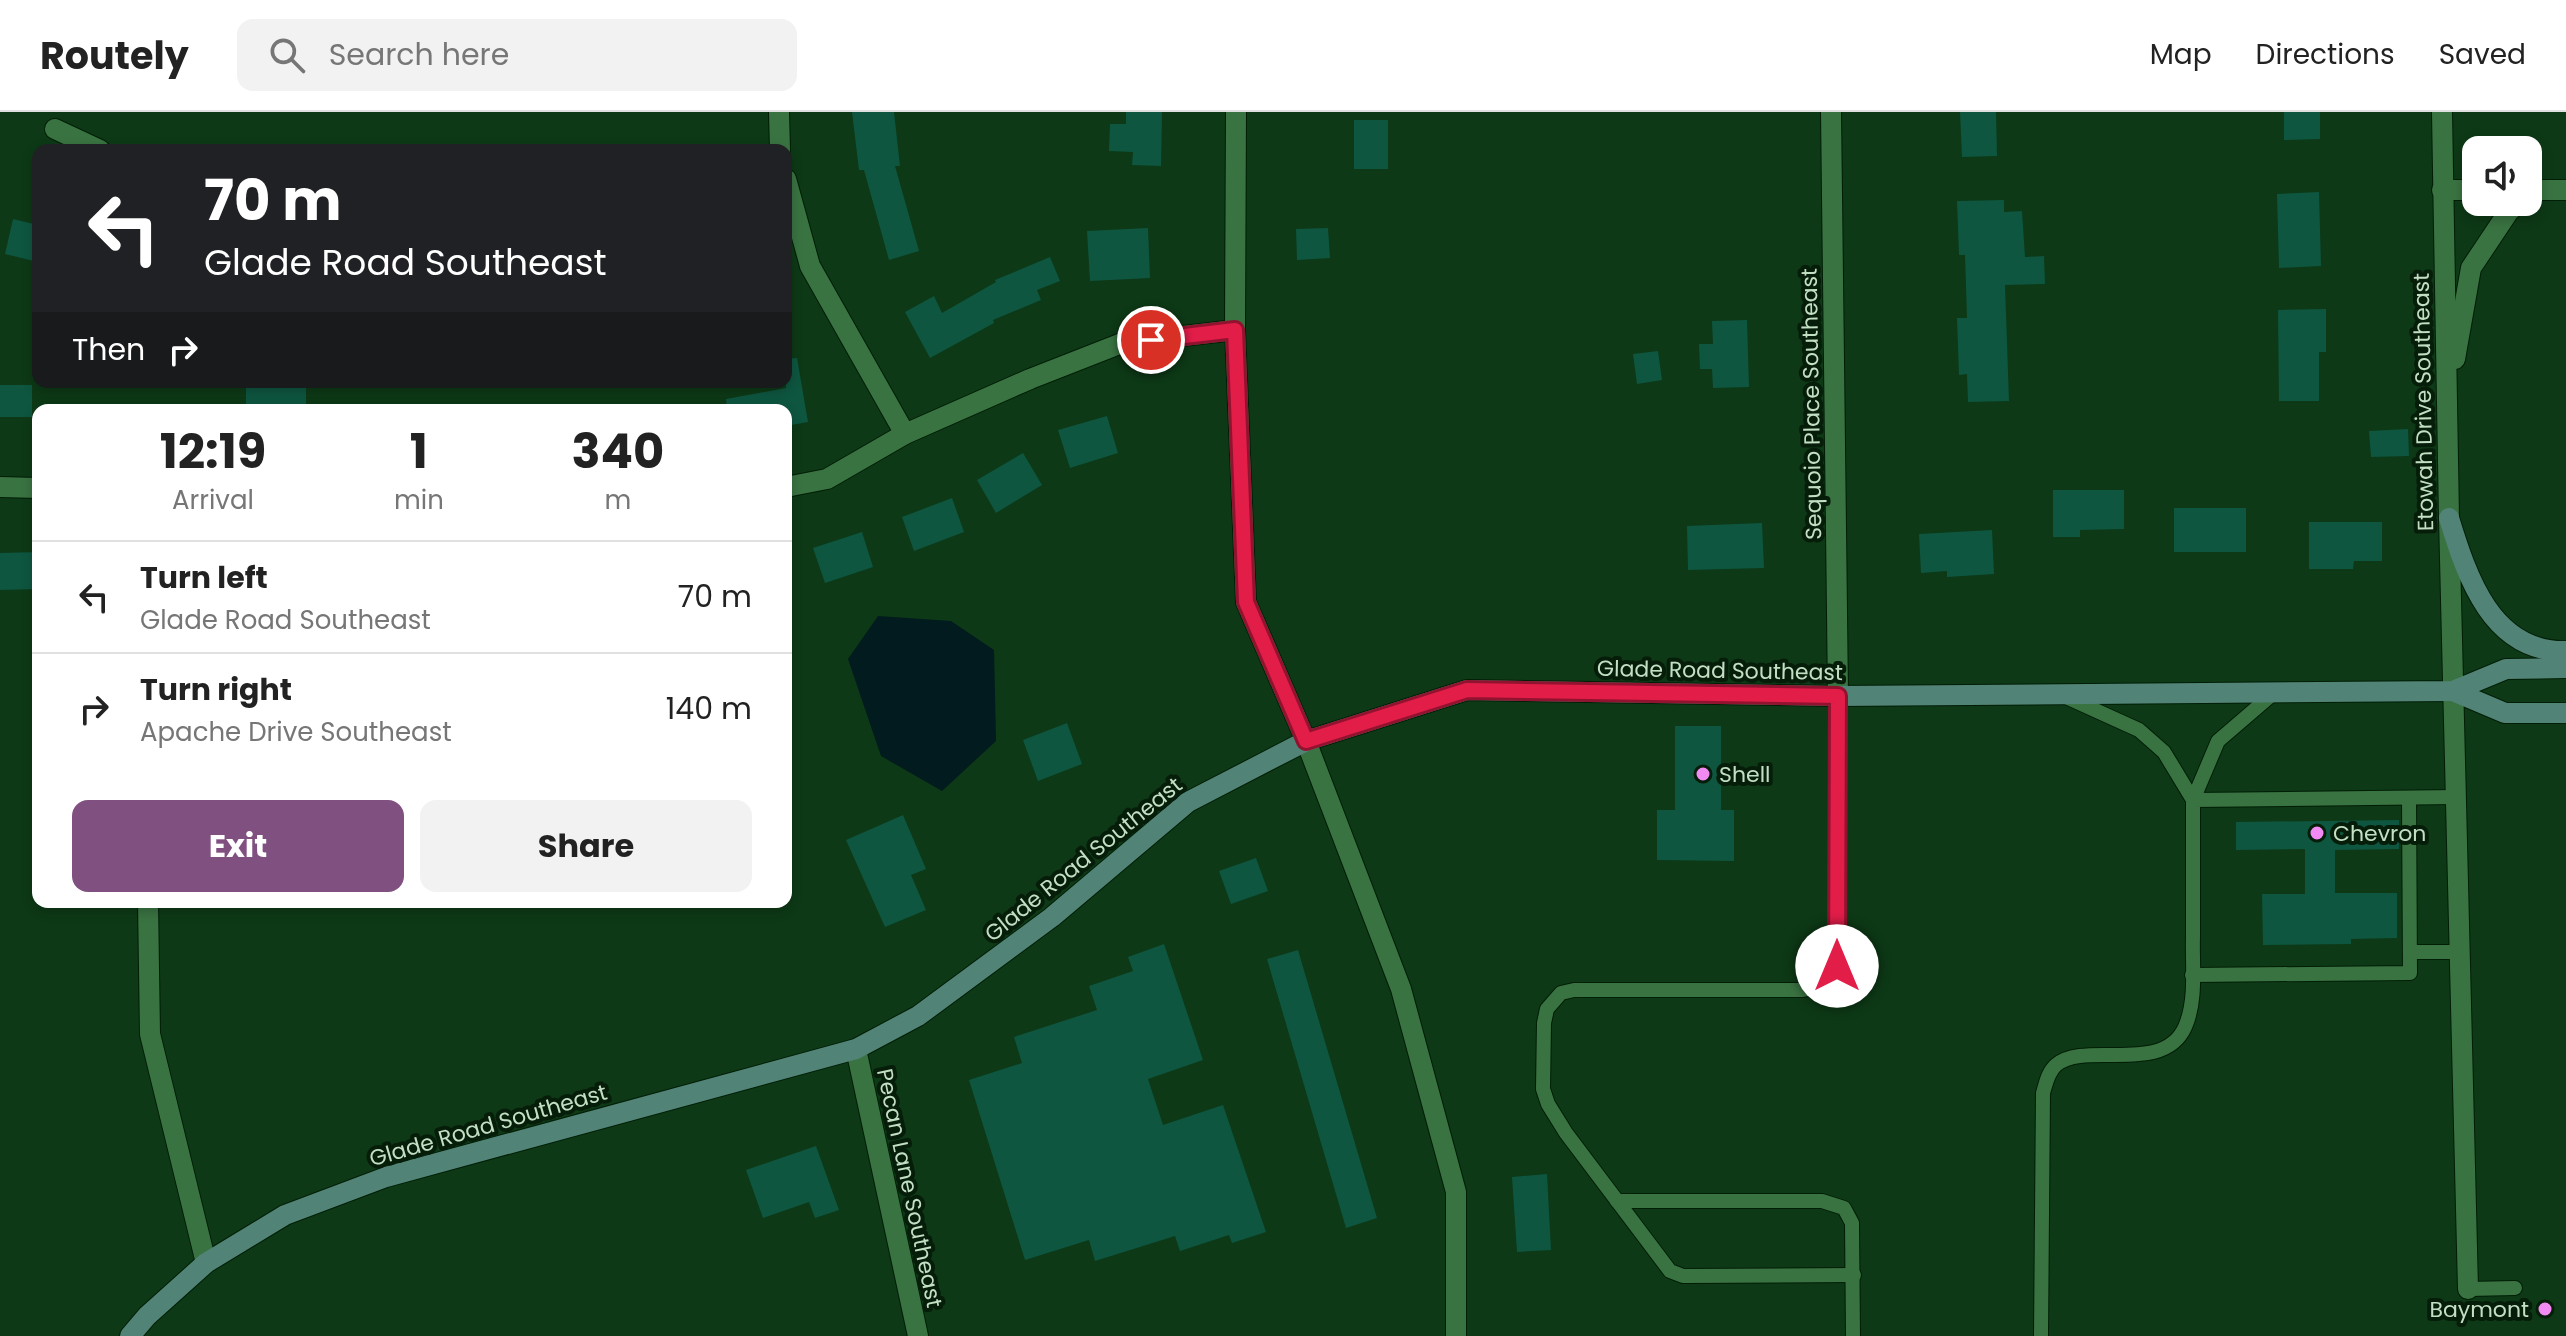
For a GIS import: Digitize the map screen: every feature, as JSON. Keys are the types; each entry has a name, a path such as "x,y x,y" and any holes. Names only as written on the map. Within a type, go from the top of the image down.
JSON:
{"street":[{"path":"779,112 780,144"},
{"path":"1236,112 1235,330 1246,602 1306,741 1401,989 1456,1192 1456,1336"},
{"name":"Sequoio Place Southeast","path":"1831,112 1838,696"},
{"name":"Etowah Drive Southeast","path":"2442,112 2468,1289"},
{"path":"55,129 87,144"},
{"path":"2442,190 2462,190"},
{"path":"2542,193 2566,190"},
{"path":"792,201 810,266 905,434"},
{"path":"2447,402 2471,268 2506,216"},
{"path":"792,486 827,479 905,434 1122,343 1235,330"},
{"path":"0,487 32,488"},
{"path":"2449,518 2479,598 2496,620 2532,647 2566,651"},
{"name":"Glade Road Southeast","path":"130,1336 147,1316 206,1263 285,1215 386,1177 856,1049 918,1016 1040,926 1188,802 1306,741 1467,690 1838,696 2453,691 2506,669 2566,668"},
{"path":"2453,691 2505,713 2566,713"},
{"path":"148,908 150,1034 206,1263"},
{"name":"Pecan Lane Southeast","path":"856,1049 918,1336"}],"lane":[{"path":"2041,1336 2043,1093 2048,1076 2057,1064 2073,1058 2160,1051 2173,1043 2184,1030 2190,1011 2192,975 2193,800 2218,741 2275,692"},
{"path":"2060,694 2139,730 2164,752 2193,800"},
{"path":"1838,696 1837,966 1832,977 1821,987 1802,990 1574,990 1561,993 1547,1009 1544,1023 1543,1089 1548,1104 1566,1133 1670,1271 1683,1276 1854,1275"},
{"path":"2193,800 2456,797"},
{"path":"2192,975 2410,973 2409,798"},
{"path":"2410,952 2459,952"},
{"path":"1617,1201 1832,1203 1844,1208 1852,1223 1853,1336"},
{"path":"2468,1289 2515,1288"}],"water":[{"path":"878,616 951,621 994,650 996,741 942,791 881,756 848,659"}],"building":[{"path":"852,112 894,112 900,166 895,166 919,251 889,260 864,170 859,170"},
{"path":"1126,112 1162,112 1161,166 1132,165 1133,152 1109,151 1110,124 1126,124"},
{"path":"1960,112 1996,112 1997,156 1962,157"},
{"path":"2284,112 2320,112 2320,139 2284,140"},
{"path":"1354,120 1388,120 1388,169 1354,169"},
{"path":"2319,192 2321,266 2279,268 2277,194"},
{"path":"2004,200 2004,212 2022,211 2025,257 2044,256 2045,284 2005,285 2009,401 1968,402 1967,374 1959,375 1957,318 1967,318 1965,255 1959,255 1957,201"},
{"path":"13,219 32,224 32,261 5,254"},
{"path":"1148,228 1150,278 1090,281 1087,231"},
{"path":"1328,228 1330,258 1297,260 1296,229"},
{"path":"1050,257 1060,281 1037,290 1041,300 993,320 994,323 930,358 905,312 934,296 942,313 995,280"},
{"path":"2326,309 2326,352 2319,352 2319,401 2279,401 2278,310"},
{"path":"1747,320 1749,387 1713,388 1712,369 1700,369 1699,344 1713,344 1712,321"},
{"path":"1658,351 1662,380 1637,384 1633,354"},
{"path":"792,358 797,358 808,422 792,425 792,404 726,404 726,399 792,388"},
{"path":"0,385 32,385 32,417 0,417"},
{"path":"246,388 306,388 306,404 246,404"},
{"path":"1107,416 1118,453 1070,468 1058,430"},
{"path":"2408,429 2409,456 2371,457 2369,431"},
{"path":"1023,453 1042,485 996,513 977,480"},
{"path":"2053,490 2124,490 2124,529 2080,530 2080,537 2053,537"},
{"path":"952,498 964,532 914,551 902,517"},
{"path":"2174,508 2246,508 2246,552 2174,552"},
{"path":"2309,522 2382,522 2382,561 2354,561 2353,569 2309,569"},
{"path":"1762,523 1764,568 1688,570 1687,526"},
{"path":"1992,530 1994,574 1947,577 1947,571 1921,573 1919,534"},
{"path":"862,532 873,567 825,583 813,548"},
{"path":"32,552 32,589 0,590 0,553"},
{"path":"1067,723 1082,764 1038,781 1023,740"},
{"path":"1675,726 1721,726 1721,810 1734,810 1734,861 1657,860 1657,810 1675,810"},
{"path":"903,815 926,869 911,875 926,910 885,927 846,840"},
{"path":"2399,820 2399,849 2335,850 2335,893 2397,893 2397,938 2351,939 2351,944 2263,945 2262,894 2305,894 2305,849 2236,850 2236,822"},
{"path":"1256,858 1268,891 1231,904 1219,871"},
{"path":"1164,944 1203,1060 1148,1079 1163,1125 1223,1105 1266,1232 1232,1243 1229,1235 1180,1251 1175,1236 1095,1261 1089,1240 1025,1260 969,1080 1022,1063 1014,1037 1097,1010 1089,986 1133,971 1128,957"},
{"path":"1298,950 1377,1218 1346,1228 1267,959"},
{"path":"816,1146 839,1210 815,1218 809,1202 763,1218 746,1170"},
{"path":"1547,1174 1551,1250 1517,1252 1512,1177"}],"place":[{"name":"Shell","path":"1703,774"},
{"name":"Chevron","path":"2317,833"},
{"name":"Baymont","path":"2545,1309"}],"route":[{"path":"1151,340 1235,330 1246,602 1306,741 1467,690 1838,696 1837,966"}]}
